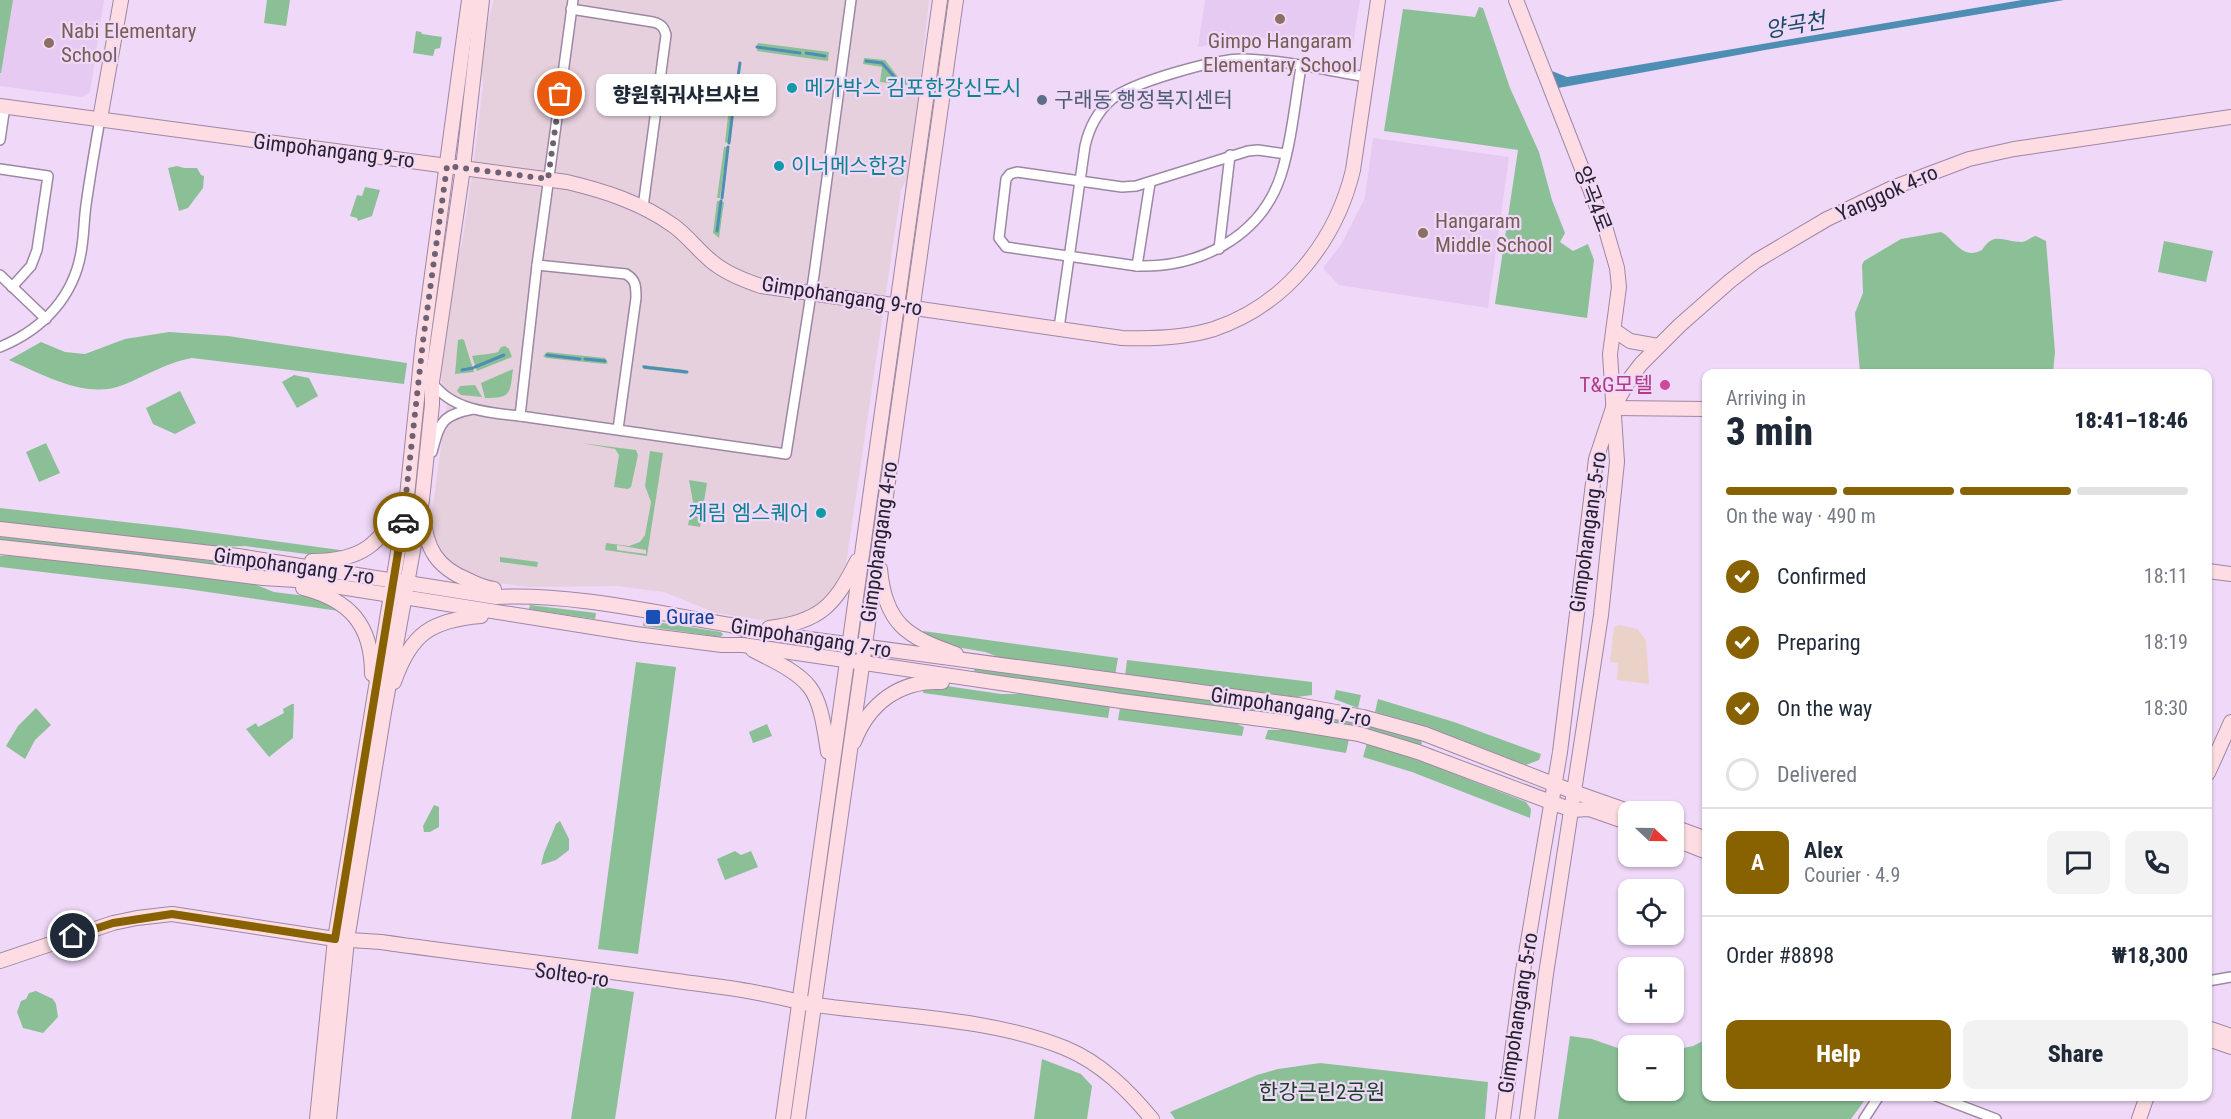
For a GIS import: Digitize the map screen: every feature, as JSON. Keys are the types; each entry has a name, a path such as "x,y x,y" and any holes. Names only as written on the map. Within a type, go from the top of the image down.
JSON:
{"street":[{"path":"0,347 31,332 46,319 63,300 76,273 82,248 86,207 121,0"},
{"path":"400,588 423,341 469,0"},
{"path":"317,1119 341,939 378,712 400,588 422,500 432,382 462,168 482,0"},
{"path":"432,382 442,395 473,409 786,454 811,294 851,0"},
{"name":"Gimpohangang 4-ro","path":"783,1119 830,766 864,548 940,0"},
{"name":"Gimpohangang 4-ro","path":"798,1119 956,0"},
{"name":"Gimpohangang 9-ro","path":"2,106 548,179 594,188 643,207 674,226 715,265 761,286 1142,339 1191,334 1214,329 1240,318 1283,288 1301,272 1322,244 1339,215 1353,170 1378,0"},
{"name":"양곡4로","path":"1516,0 1606,230 1617,268 1619,287 1610,354 1613,408"},
{"path":"520,416 537,265 572,5 661,24 665,29 643,207"},
{"path":"1059,328 1088,132 1103,107 1120,93 1188,69 1221,61 1262,61 1366,77"},
{"path":"1286,154 1258,150 1230,155 1150,183 1122,187 1017,172 1010,174 1005,179 998,232 1001,244 1006,247 1137,266 1159,267 1195,259 1219,249 1237,238 1263,209 1273,193 1286,154 1301,67"},
{"path":"0,140 2,106"},
{"name":"Yanggok 4-ro","path":"1613,408 1641,364 1730,281 1774,249 1852,206 1934,171 1970,159 2014,149 2231,117"},
{"path":"1219,249 1230,155"},
{"path":"0,169 48,176 40,240 34,260 27,272 12,287"},
{"path":"1137,266 1150,183"},
{"path":"537,265 626,274 633,278 636,284 618,429"},
{"path":"0,275 46,319"},
{"path":"1614,330 1630,341 1658,346"},
{"path":"1613,408 1702,409"},
{"name":"Gimpohangang 5-ro","path":"1503,1119 1523,971 1560,752 1596,459 1613,408"},
{"name":"Gimpohangang 5-ro","path":"1527,1119 1601,615 1617,462 1617,435 1613,408"},
{"path":"425,474 440,424 456,412 473,409"},
{"path":"238,556 312,561 346,558 361,552 375,542 388,528 407,496"},
{"path":"422,500 425,531 431,550 439,563 454,575 487,588 529,596"},
{"name":"Gimpohangang 7-ro","path":"0,529 238,556 400,588 514,616 722,645 743,645 1359,734 1418,752 1572,810 1589,809 1618,818"},
{"path":"878,545 882,585 890,608 900,625 924,643 984,664"},
{"name":"Gimpohangang 7-ro","path":"0,547 263,578 496,597 529,596 603,605 848,645 1298,705 1363,717 1425,734 1618,807"},
{"path":"750,630 788,626 806,620 824,609 840,594 864,548"},
{"path":"2212,572 2231,574"},
{"path":"263,578 318,592 339,602 355,617 369,640 378,712"},
{"path":"378,712 410,648 429,629 454,618 514,616"},
{"path":"743,645 789,668 806,682 820,707 830,766"},
{"path":"846,768 862,725 868,715 890,694 925,681 1007,684"},
{"path":"2212,764 2231,722"},
{"path":"1526,773 1544,771 1560,752"},
{"path":"1684,831 1702,838"},
{"path":"1684,843 1702,850"},
{"name":"Solteo-ro","path":"0,961 113,923 172,914 341,939 381,942 676,981 799,1002 964,1024 1011,1032 1048,1042 1068,1050 1110,1075 1152,1119"},
{"path":"328,1119 341,939"},
{"path":"2212,980 2231,977"},
{"path":"2212,1029 2231,1036"},
{"path":"2212,1040 2231,1047"},
{"path":"1864,1119 1876,1101"},
{"path":"1949,1101 1996,1119"},
{"path":"2139,1119 2145,1101"}],"shaded area":[{"name":"Nabi Elementary School","path":"0,0 104,0 90,92 82,97 0,86"},
{"path":"494,0 929,0 910,173 901,190 844,578 841,586 804,618 769,621 716,613 664,592 617,586 529,587 483,581 454,567 438,548 431,521 448,395 442,387 441,369 454,266 462,243 476,145 486,28"},
{"name":"Gimpo Hangaram Elementary School","path":"1205,0 1360,0 1352,51 1259,37 1198,47"},
{"name":"Hangaram Middle School","path":"1373,138 1509,157 1488,308 1339,285 1323,268 1341,245 1365,198"},
{"path":"1620,625 1637,629 1646,640 1649,684 1617,680 1618,663 1610,662 1614,627"}],"green space":[{"path":"0,0 13,0 1,73 0,73"},
{"path":"267,0 290,0 286,26 264,23"},
{"path":"1479,7 1483,8 1510,88 1539,152 1552,200 1565,233 1560,242 1573,251 1588,244 1594,260 1587,318 1495,304 1518,150 1384,131 1403,9 1475,17"},
{"path":"416,31 442,37 440,48 435,49 433,56 413,53"},
{"path":"758,43 829,52 828,61 757,51 757,47 826,56 757,46"},
{"path":"864,58 885,60 898,77 908,80 907,85 880,82 882,67 863,64"},
{"path":"730,99 734,101 728,143 725,142"},
{"path":"724,147 727,147 720,198 717,198"},
{"path":"177,166 197,168 204,176 203,188 188,208 179,211 168,168"},
{"path":"365,187 380,190 372,216 358,221 357,218 350,216 357,195 362,196"},
{"path":"717,201 720,201 717,232 722,202 724,202 719,238 713,233"},
{"path":"1941,232 1959,248 1969,253 1982,250 1986,244 1995,239 2022,242 2036,236 2046,241 2055,352 2053,369 1860,369 1855,313 1863,293 1862,265 1864,261 1901,239"},
{"path":"2164,241 2213,251 2206,282 2158,272"},
{"path":"169,332 228,336 407,363 404,384 192,358 165,366 123,385 109,389 94,389 64,383 9,360 41,342 65,352 85,354 125,339"},
{"path":"462,339 474,372 455,374 458,340"},
{"path":"505,346 512,357 477,371 472,356 498,352 501,347"},
{"path":"547,352 605,358 608,363 546,358 543,356"},
{"path":"642,365 685,370 687,374 644,369"},
{"path":"513,369 508,392 500,397 485,398 481,383"},
{"path":"294,375 309,378 318,396 297,408 282,382"},
{"path":"475,385 482,397 461,395 457,391 460,386"},
{"path":"180,391 196,423 175,434 153,424 146,408"},
{"path":"46,443 60,473 39,482 26,452"},
{"path":"581,443 636,450 638,455 631,487 628,489 614,487 619,455 615,449"},
{"path":"650,451 663,453 647,556 605,550 606,543 629,546 640,542 645,535 651,502 645,486","holes":["617,545 646,550 646,554 617,550"]},
{"path":"689,480 707,483 700,527 688,525 693,502"},
{"path":"0,508 178,528 347,551 322,556 245,546 218,547 0,522"},
{"path":"0,536 268,569 264,572 0,540"},
{"path":"14,555 254,584 274,592 322,598 339,611 187,589 0,567 0,556"},
{"path":"500,557 538,562 537,567 500,562"},
{"path":"530,605 596,613 595,619 532,610 529,609"},
{"path":"644,620 721,632 723,635 720,637 643,626"},
{"path":"923,631 1118,658 1115,675 999,657 985,652 945,645 922,635"},
{"path":"1127,660 1312,682 1312,695 1297,697 1125,676"},
{"path":"636,662 676,667 638,954 598,949"},
{"path":"974,669 1284,709 1355,723 1352,727 1299,716 975,673"},
{"path":"940,685 1001,694 1028,694 1110,706 1108,718 923,693 924,686"},
{"path":"1336,690 1361,695 1358,708 1334,699"},
{"path":"1378,699 1454,722 1541,754 1539,760 1526,765 1428,727 1375,712"},
{"path":"294,704 293,738 269,757 246,729 256,723 258,727 284,713 283,709"},
{"path":"36,708 51,725 35,740 25,759 6,746 18,726"},
{"path":"1120,708 1228,720 1244,727 1242,736 1118,720"},
{"path":"767,724 772,736 753,743 749,732"},
{"path":"1369,725 1421,740 1422,744 1368,730"},
{"path":"1268,730 1295,730 1349,739 1346,753 1265,739"},
{"path":"1367,743 1429,764 1526,802 1531,809 1530,818 1412,772 1363,757"},
{"path":"434,805 439,807 439,827 430,832 424,832 423,826"},
{"path":"560,821 569,839 569,850 556,860 541,865 556,824"},
{"path":"735,851 741,855 751,851 758,867 725,880 717,859"},
{"path":"592,985 634,992 615,1119 571,1119"},
{"path":"36,991 53,999 56,1004 58,1017 43,1033 23,1028 17,1012 21,1001 26,999 29,993"},
{"path":"1570,1036 1592,1039 1618,1048 1618,1101 1684,1101 1684,1048 1702,1042 1702,1101 1864,1101 1851,1119 1558,1119"},
{"path":"1042,1059 1081,1074 1092,1086 1087,1119 1034,1119"},
{"name":"한강근린2공원","path":"1320,1063 1488,1082 1485,1119 1175,1119 1170,1112 1257,1075 1278,1069"}],"water":[{"path":"2022,0 2064,0 1765,50 1558,88 1552,71 1567,77"}],"waterway":[{"path":"757,47 800,53"},
{"path":"806,53 825,56"},
{"path":"866,61 882,63 897,80 905,81"},
{"path":"735,97 740,63"},
{"path":"729,143 734,101"},
{"path":"722,198 728,147"},
{"path":"717,231 721,201"},
{"path":"475,367 504,355"},
{"path":"547,355 580,359"},
{"path":"585,359 605,361"},
{"path":"644,367 687,372"},
{"path":"462,370 473,368"}],"way so far":[{"path":"403,522 423,341 447,166 548,179 560,94"}],"place":[{"name":"Gimpo Hangaram Elementary School","path":"1280,19"},
{"name":"Nabi Elementary School","path":"49,43"},
{"name":"메가박스 김포한강신도시","path":"792,88"},
{"name":"향원훠궈샤브샤브","path":"560,94"},
{"name":"구래동 행정복지센터","path":"1042,100"},
{"name":"이너메스한강","path":"779,166"},
{"name":"Hangaram Middle School","path":"1423,233"},
{"name":"T&G모텔","path":"1665,385"},
{"name":"계림 엠스퀘어","path":"821,513"},
{"name":"Gurae","path":"653,617"}],"route":[{"path":"73,936 113,923 172,914 335,939 393,595 403,522"}],"water label":[{"name":"양곡천","path":"1795,25"}]}
